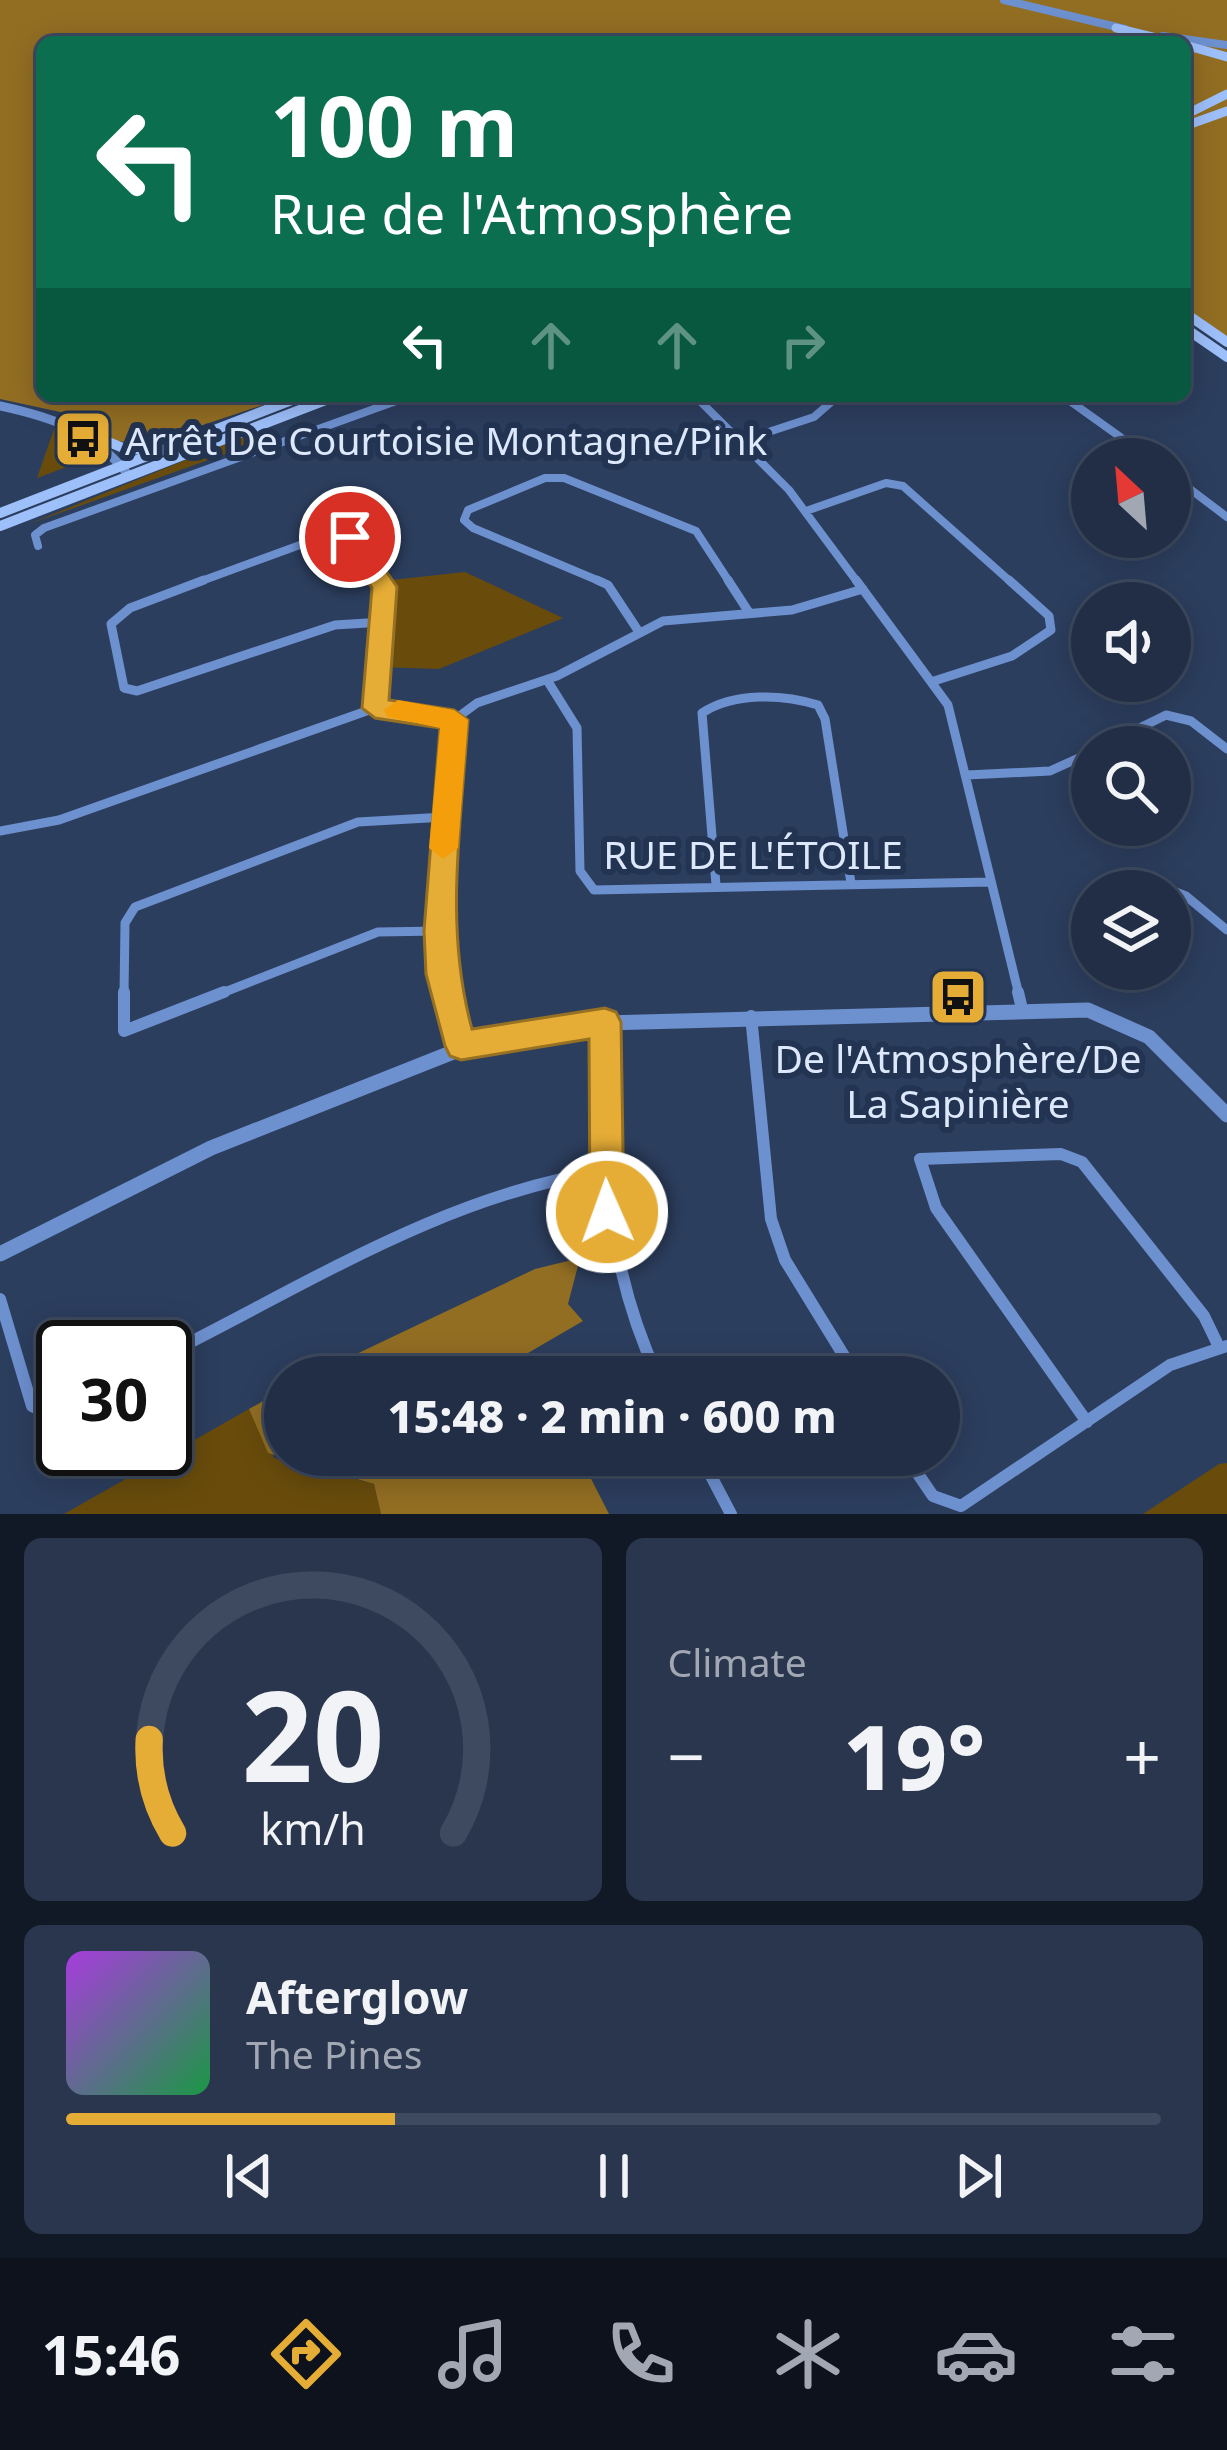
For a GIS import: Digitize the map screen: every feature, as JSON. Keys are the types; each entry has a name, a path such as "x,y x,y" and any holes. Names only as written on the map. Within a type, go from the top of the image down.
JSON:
{"main road":[{"path":"1116,28 1149,36"},
{"path":"1191,47 1227,57"},
{"path":"1191,113 1227,98"},
{"path":"1191,124 1227,111"},
{"path":"1191,317 1227,343"},
{"path":"1191,332 1227,357"},
{"path":"94,436 120,448 143,450 284,402"},
{"path":"0,526 288,402"},
{"path":"0,513 319,402"}],"street":[{"path":"1004,0 1168,36"},
{"path":"1191,39 1227,45"},
{"path":"38,546 35,535 44,528 393,402"},
{"path":"701,402 806,511 934,681 952,716 968,775 1022,1009"},
{"path":"741,441 814,417 831,402"},
{"path":"1071,402 1121,438"},
{"path":"0,406 66,420 94,436 125,470"},
{"path":"639,632 608,585 473,528 464,520 468,509 545,478 564,478 696,531 748,611"},
{"path":"806,511 886,483 903,486 1049,616 1051,630 1041,640 994,662 934,681"},
{"path":"1191,490 1227,517"},
{"path":"375,708 382,622 382,581 350,537 333,530 123,611 114,618 111,630 120,683 137,691 335,625 382,622"},
{"path":"0,831 59,820 375,708 454,720 487,698 547,680 639,632 691,615 802,608 863,589"},
{"name":"RUE DE L'ÉTOILE","path":"547,680 573,714 577,728 580,871 587,886 603,891 992,881"},
{"path":"716,885 702,713 721,702 804,700 818,705 825,718 851,883"},
{"path":"1144,726 1172,712 1189,716 1227,748"},
{"path":"454,720 439,931 442,974 461,1046"},
{"path":"968,775 1050,771 1071,762"},
{"path":"439,931 378,932 124,1031 125,923 135,907 358,822 445,817"},
{"path":"1191,900 1227,930"},
{"path":"0,1255 218,1144 461,1046 605,1022 1088,1010 1134,1024 1160,1041 1227,1115"},
{"path":"751,1016 778,1240 845,1356"},
{"path":"605,1022 604,1171 616,1279 649,1356"},
{"path":"919,1476 933,1496 961,1506 1087,1421 1170,1365 1223,1347 1204,1316 1082,1162 1061,1154 920,1159 936,1208 1087,1421"},
{"path":"192,1341 478,1200 544,1180 604,1171"},
{"path":"0,1299 36,1408"},
{"path":"711,1476 731,1514"}],"shaded area":[{"path":"0,0 1227,0 1227,338 1191,311 1191,36 36,36 36,402 272,402 143,445 112,440 65,413 0,399"},
{"path":"58,418 82,427 109,451 37,478"},
{"path":"264,428 273,437 29,524"},
{"path":"465,572 563,618 439,669 378,667 382,581"},
{"path":"580,1258 568,1304 583,1321 529,1356 352,1356 535,1269"},
{"path":"264,1401 264,1444 249,1409"},
{"path":"249,1409 264,1438 264,1476 343,1476 374,1484 381,1514 64,1514 131,1476 192,1476 192,1441"},
{"path":"1227,1463 1227,1514 1143,1514 1219,1464"},
{"path":"347,1476 590,1476 609,1514 381,1514 374,1484"}],"slow traffic":[{"path":"398,710 454,720 443,848"}],"place":[{"name":"Arrêt De Courtoisie Montagne/Pink","path":"83,439"},
{"name":"De l'Atmosphère/De La Sapinière","path":"958,997"}],"route":[{"path":"350,537 384,587 375,708 454,720 439,931 442,974 461,1046 605,1022 607,1212"}]}
